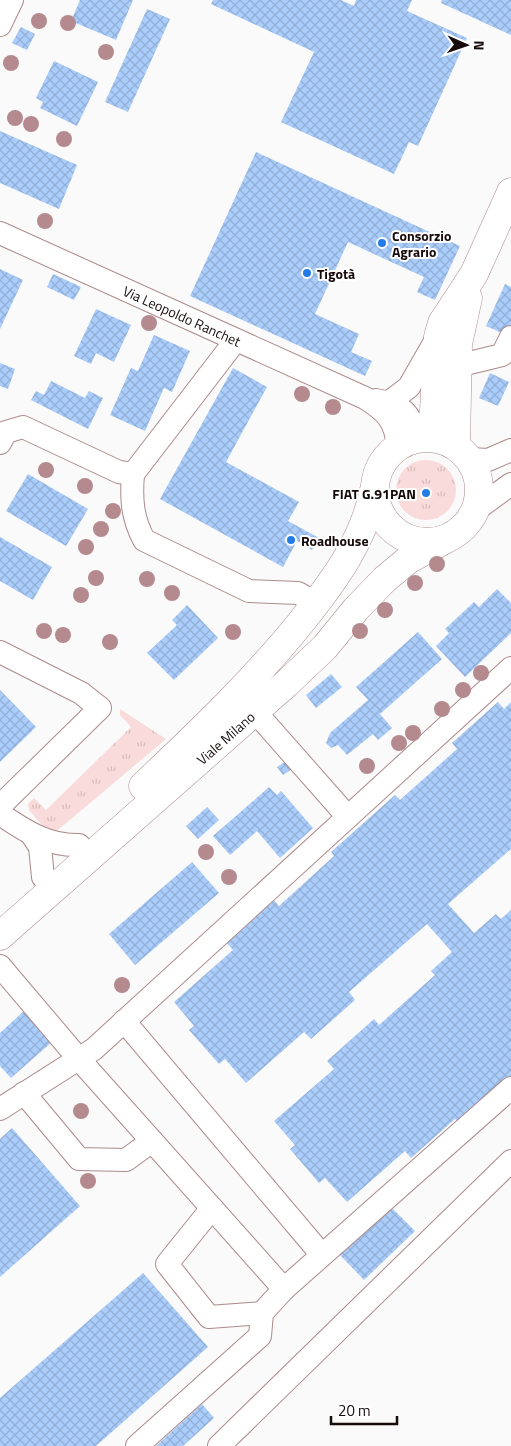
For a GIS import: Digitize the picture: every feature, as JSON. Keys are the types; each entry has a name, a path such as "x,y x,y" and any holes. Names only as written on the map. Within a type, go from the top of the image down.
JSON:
{"main road":[{"path":"413,440 437,438 463,452 475,470 479,486 477,509 461,530 446,539 430,542 413,541 398,534 386,522 378,507 374,490 377,473 385,458 413,440 432,421 438,337 442,323 474,274 508,212"},
{"path":"463,452 457,366 460,328 474,274"},
{"name":"Viale Milano","path":"0,936 247,703 288,638 352,551 364,527 374,490"},
{"name":"Viale Milano","path":"0,916 164,766 325,647 356,608 385,579 408,560 446,539"}],"street":[{"path":"0,25 12,0"},
{"name":"Via Leopoldo Ranchet","path":"0,233 365,398"},
{"path":"388,403 409,387 438,337"},
{"path":"457,366 502,355 511,337"},
{"path":"236,340 134,474 131,496 139,530 144,540 248,591 298,593 316,602"},
{"path":"365,398 388,403 403,409 409,415 413,440"},
{"path":"365,398 381,408 389,417 396,432 413,440"},
{"path":"0,443 6,432 23,428 119,472 134,474"},
{"path":"463,452 488,460 511,450"},
{"path":"477,509 511,484"},
{"path":"0,652 81,693 100,708 0,806"},
{"path":"0,1109 94,1049 511,668"},
{"path":"247,703 348,817"},
{"path":"0,814 32,835 58,844 79,845"},
{"path":"32,835 40,847 43,877"},
{"path":"0,966 78,1058 284,1289"},
{"path":"124,1021 322,1255"},
{"path":"137,1446 260,1336 262,1313 284,1289 511,1088"},
{"path":"24,1093 79,1159 126,1160 152,1141"},
{"path":"219,1446 511,1161"},
{"path":"212,1208 166,1264 209,1317 262,1313"}],"green space":[{"path":"426,460 443,465 451,473 456,490 451,507 443,515 426,520 409,515 401,507 396,490 401,473 409,465"},
{"path":"120,709 166,739 58,830 46,830 29,810 28,804 34,798 46,810 131,727 120,715"}],"building":[{"path":"80,0 133,0 116,40 71,21"},
{"path":"213,0 341,0 354,6 356,0 412,0 407,11 467,38 418,146 409,142 394,174 281,122 314,52 211,4"},
{"path":"442,0 511,0 511,35 441,3"},
{"path":"147,9 170,19 128,112 105,102"},
{"path":"21,27 35,34 27,50 12,43"},
{"path":"54,61 98,82 77,126 40,108 43,102 36,98"},
{"path":"0,131 77,165 59,209 0,183"},
{"path":"256,152 460,246 435,300 417,292 424,277 348,242 315,314 359,334 351,352 372,361 365,376 190,296"},
{"path":"0,269 23,280 0,329"},
{"path":"53,274 81,287 74,300 47,287"},
{"path":"505,284 511,287 511,337 486,326"},
{"path":"96,309 131,325 114,362 96,353 91,364 74,356"},
{"path":"154,335 190,351 172,392 164,388 145,431 110,415 131,368 138,371"},
{"path":"0,363 15,369 8,389 0,386"},
{"path":"233,368 267,387 226,462 299,502 288,521 319,538 312,550 297,541 283,567 160,499"},
{"path":"490,373 509,382 498,406 479,398"},
{"path":"51,381 85,398 89,391 103,398 88,429 31,400 36,391 44,395"},
{"path":"28,474 88,509 66,546 6,511"},
{"path":"0,537 52,567 33,600 0,581"},
{"path":"497,589 511,603 511,633 465,677 436,646 449,633 445,629 474,602 479,607"},
{"path":"187,605 218,638 174,680 147,653 177,625 172,620"},
{"path":"418,632 442,659 380,714 392,728 378,740 373,734 347,755 338,745 331,748 326,743 330,733 368,700 356,687"},
{"path":"331,674 342,687 316,708 306,695"},
{"path":"0,690 36,727 0,762"},
{"path":"498,702 504,709 511,702 511,849 448,904 474,933 496,914 501,919 511,910 511,1076 458,1122 455,1119 411,1158 405,1151 347,1202 325,1178 319,1183 290,1149 295,1145 274,1121 334,1069 327,1061 374,1019 379,1025 435,975 431,971 452,952 427,924 349,992 355,1000 311,1039 304,1032 246,1083 225,1059 219,1064 189,1030 194,1026 174,1002 233,950 226,942 274,900 279,906 334,856 331,852 395,795 400,800 457,749 452,743"},
{"path":"286,761 292,769 283,775 277,767"},
{"path":"269,787 277,795 281,791 313,828 280,858 257,831 230,855 213,836"},
{"path":"207,807 219,820 198,839 186,826"},
{"path":"192,862 219,893 135,965 109,934"},
{"path":"25,1010 53,1041 11,1078 0,1066 0,1033"},
{"path":"12,1128 80,1206 0,1277 0,1139"},
{"path":"391,1207 415,1231 364,1280 340,1255"},
{"path":"143,1273 208,1347 96,1446 0,1446 0,1398"},
{"path":"202,1404 214,1418 183,1446 156,1446"}],"place":[{"name":"Consorzio Agrario","path":"382,243"},
{"name":"Tigotà","path":"307,273"},
{"name":"FIAT G.91PAN","path":"426,493"},
{"name":"Roadhouse","path":"291,540"}]}
